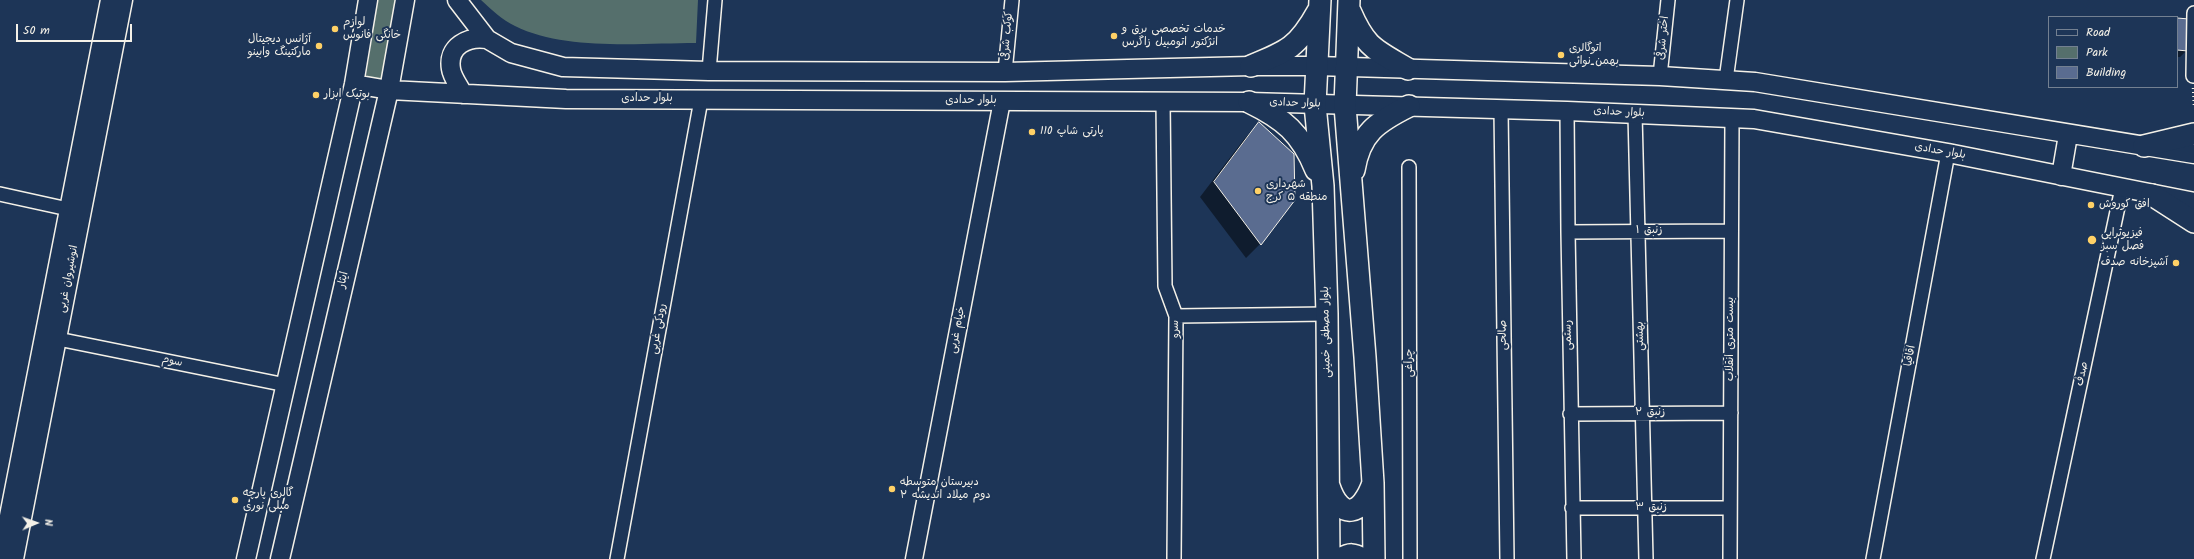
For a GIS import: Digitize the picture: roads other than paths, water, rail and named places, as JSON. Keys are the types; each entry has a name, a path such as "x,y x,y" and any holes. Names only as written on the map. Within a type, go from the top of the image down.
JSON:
{"main road":[{"path":"246,559 354,84 368,0"},
{"name":"ایثار","path":"280,559 389,90 405,0"},
{"path":"456,0 487,39"},
{"path":"1251,66 1284,53 1298,42 1320,3"},
{"name":"بلوار مصطفی خمینی","path":"1320,3 1315,105 1323,186 1328,314 1328,559"},
{"path":"1349,3 1359,32 1368,45 1408,69"},
{"path":"1349,3 1345,106 1365,356 1373,483 1374,559"},
{"path":"463,94 451,69 451,58 456,48 465,40 476,37 487,39 511,53 563,67 708,71 1005,72 1251,66 1316,66 1660,76 1755,82 2068,135 2194,154"},
{"name":"بلوار حدادی","path":"354,84 389,90 566,99 1249,102 1345,106 1409,106 1567,111 1754,119 1948,153 2152,195 2194,202"},
{"path":"1249,102 1272,114 1300,138 1309,152 1323,186"},
{"path":"1351,186 1356,157 1366,135 1384,119 1409,106"},
{"path":"2144,146 2194,134"},
{"path":"2061,176 2068,135"},
{"path":"2152,195 2194,222"},
{"path":"1329,485 1338,505 1344,509 1352,509 1358,507 1369,495 1373,483"},
{"path":"1341,559 1347,555 1354,554 1363,559"}],"street":[{"name":"انوشیروان غربی","path":"15,559 58,339 98,96 109,0"},
{"name":"انوشیروان غربی","path":"0,556 68,209 124,0"},
{"path":"708,71 715,0"},
{"name":"کوکب شرقی","path":"1005,72 1012,0"},
{"name":"اختر شرقی","path":"1660,76 1668,0"},
{"path":"1726,80 1737,0"},
{"path":"2192,76 2194,13"},
{"name":"رودکی غربی","path":"617,559 701,100"},
{"name":"خیام غربی","path":"914,559 1002,101"},
{"name":"سرو","path":"1163,101 1165,286 1176,316 1174,559"},
{"name":"صالحی","path":"1501,110 1507,559"},
{"name":"رستمی","path":"1567,111 1570,414 1574,559"},
{"name":"بهشتی","path":"1635,114 1646,559"},
{"name":"بیست متری انقلاب","path":"1730,559 1732,118"},
{"name":"اقاقیا","path":"1873,559 1948,153"},
{"name":"چراغی","path":"1409,167 1410,559"},
{"name":"صدف","path":"2043,559 2122,188"},
{"path":"0,194 68,209"},
{"name":"زنبق ۱","path":"1568,232 1731,231"},
{"path":"1176,316 1328,314"},
{"name":"سوم","path":"58,339 286,385"},
{"name":"زنبق ۲","path":"1570,414 1731,413"},
{"name":"زنبق ۳","path":"1572,508 1730,508"}],"place":[{"name":"لوازم خانگی فانوس","path":"335,29"},
{"name":"خدمات تخصصی برق و انژکتور اتومبیل زاگرس","path":"1114,36"},
{"name":"آژانس دیجیتال مارکتینگ وابینو","path":"319,46"},
{"name":"اتوگالری بهمن نوائی","path":"1561,55"},
{"name":"بوتیک ابزار","path":"316,95"},
{"name":"پارتی شاپ 110","path":"1032,132"},
{"name":"شهرداری منطقه ۵ کرج","path":"1258,191"},
{"name":"افق کوروش","path":"2091,205"},
{"name":"فیزیوتراپی فصل سبز","path":"2092,240"},
{"name":"آشپزخانه صدف","path":"2176,263"},
{"name":"دبیرستان متوسطه دوم میلاد اندیشه ۲","path":"892,489"},
{"name":"گالری پارچه مبلی نوری","path":"235,500"}]}
